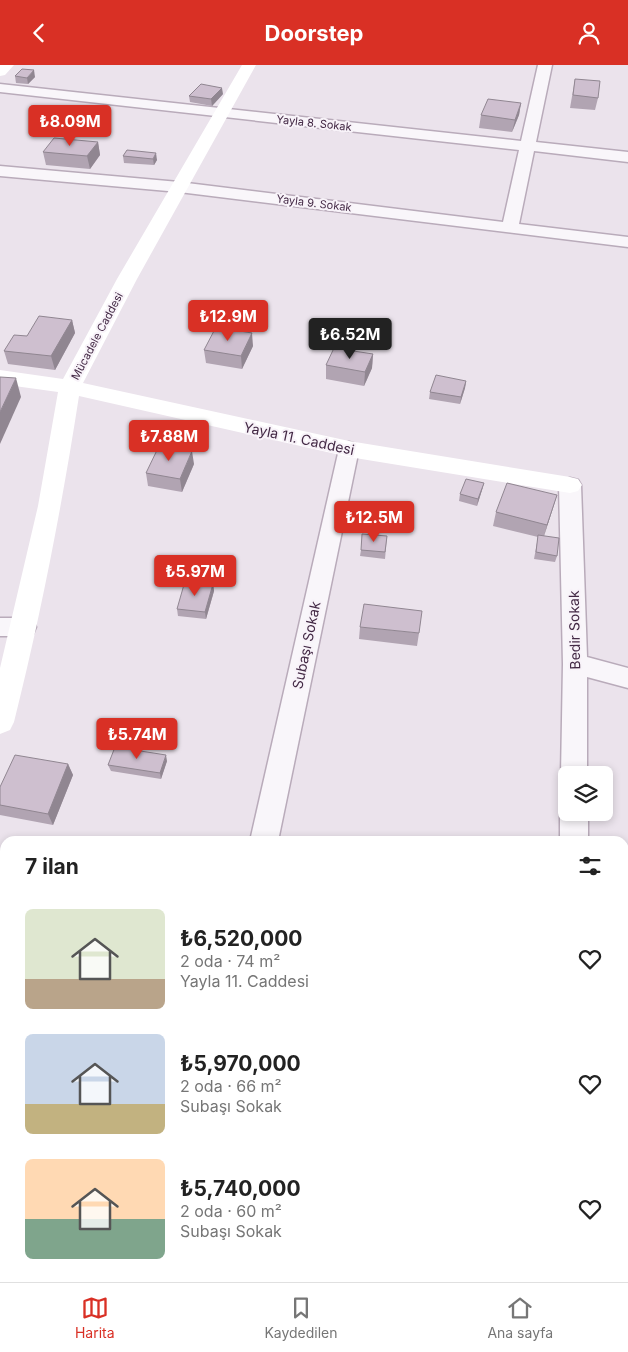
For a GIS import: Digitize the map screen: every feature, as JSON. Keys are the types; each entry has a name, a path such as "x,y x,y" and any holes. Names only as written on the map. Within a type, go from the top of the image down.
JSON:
{"street":[{"path":"0,73 7,65"},
{"name":"Mücadele Caddesi","path":"0,722 24,627 50,506 70,387 220,113 249,65"},
{"path":"510,226 545,65"},
{"name":"Yayla 8. Sokak","path":"0,88 628,157"},
{"name":"Yayla 9. Sokak","path":"0,171 179,187 510,226 628,242"},
{"name":"Yayla 11. Caddesi","path":"0,377 70,387 349,449 570,485"},
{"name":"Subaşı Sokak","path":"265,836 349,449"},
{"name":"Bedir Sokak","path":"570,485 575,664 574,766"},
{"path":"0,627 24,627"},
{"path":"575,664 628,678"},
{"path":"574,821 574,836"}],"building":[{"path":"22,69 34,70 27,78 15,76"},
{"path":"575,79 600,81 598,98 573,95"},
{"path":"201,84 222,88 211,99 189,96"},
{"path":"488,99 521,103 515,120 481,115"},
{"path":"54,138 98,142 87,156 43,152"},
{"path":"127,150 156,153 153,159 123,156"},
{"path":"39,316 72,320 51,356 4,351 14,335 27,336"},
{"path":"216,327 252,333 241,356 204,350"},
{"path":"334,348 373,354 365,372 326,365"},
{"path":"436,375 466,381 461,397 430,392"},
{"path":"0,377 16,378 0,412"},
{"path":"159,446 192,451 180,479 146,473"},
{"path":"466,479 484,483 478,499 460,494"},
{"path":"507,483 557,495 547,525 496,512"},
{"path":"362,534 387,536 385,552 361,550"},
{"path":"538,535 559,538 557,556 536,552"},
{"path":"185,581 213,584 205,612 177,609"},
{"path":"364,604 422,611 419,633 360,627"},
{"path":"115,747 166,755 160,773 108,765"},
{"path":"15,755 68,764 48,814 0,805 0,787"}]}
